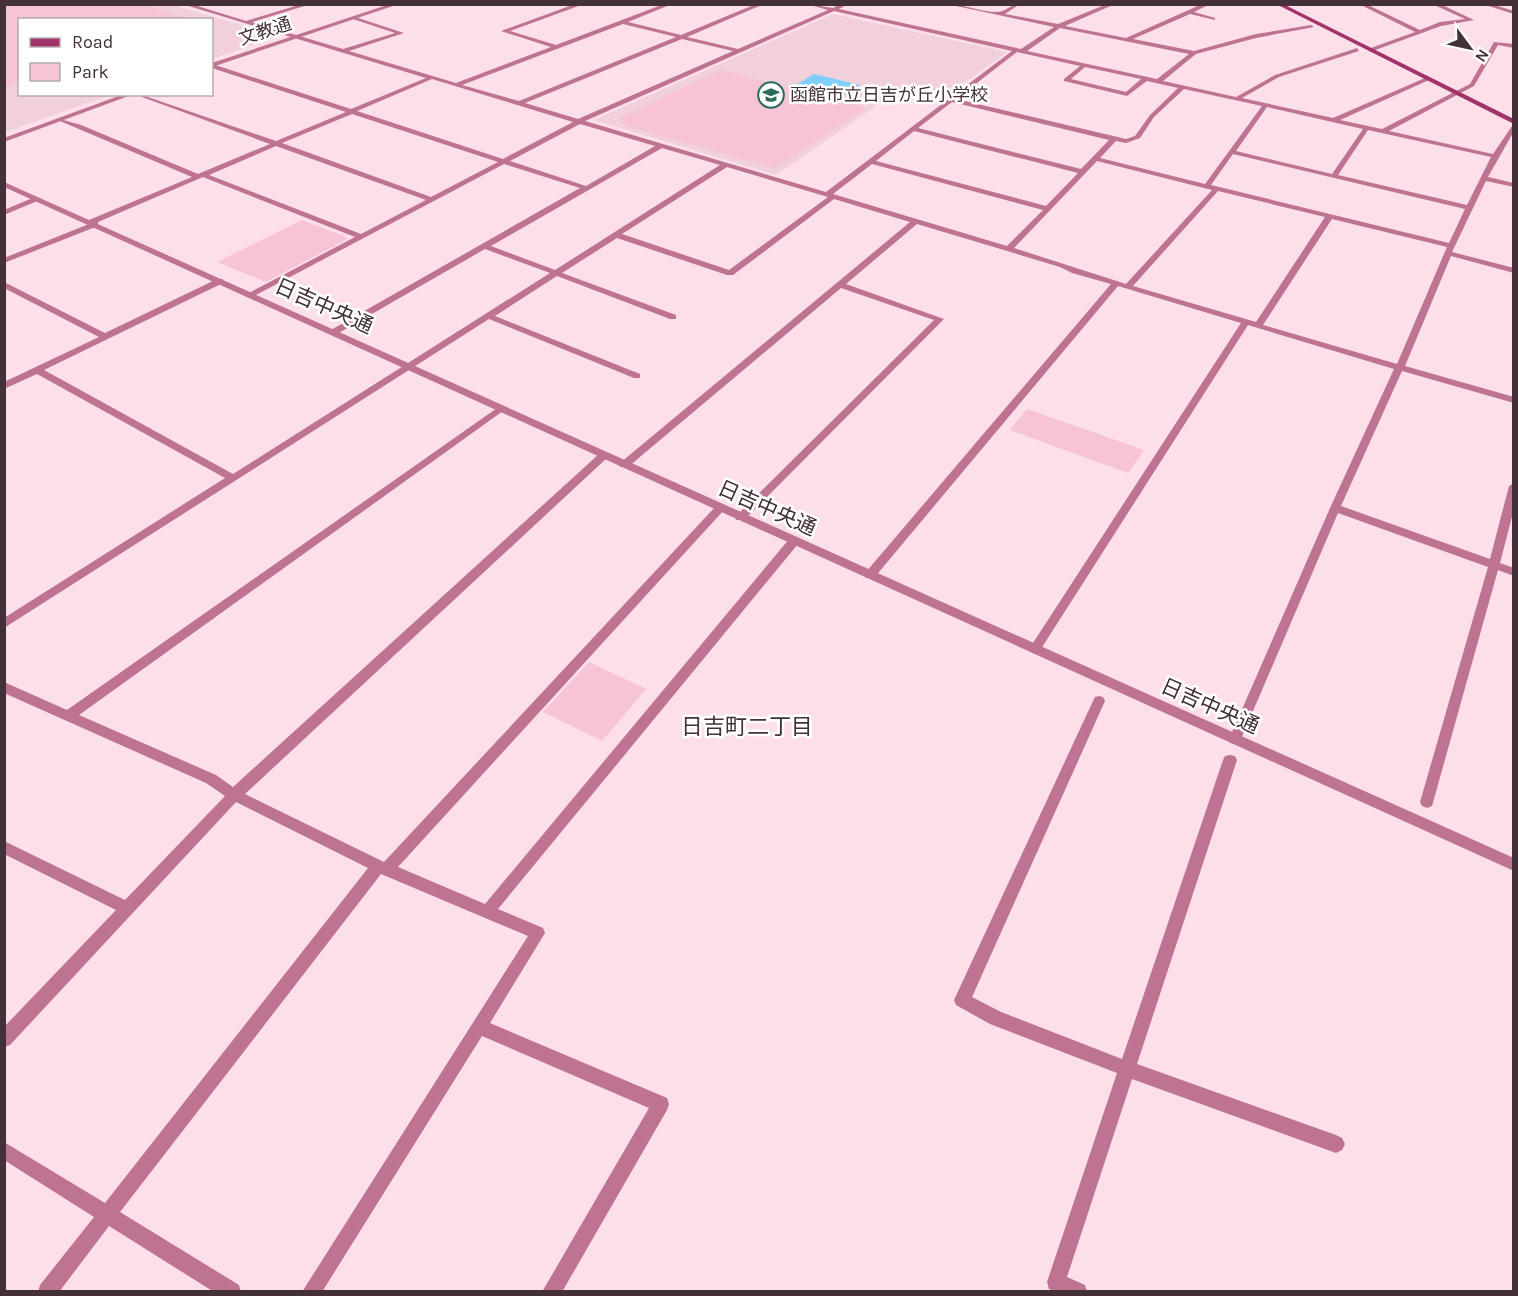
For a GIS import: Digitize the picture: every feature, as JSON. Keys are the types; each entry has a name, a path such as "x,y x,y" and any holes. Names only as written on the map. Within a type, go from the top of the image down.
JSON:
{"main road":[{"path":"1278,4 1514,124"}],"street":[{"path":"184,4 916,221 1116,284 1514,400"},
{"path":"245,23 309,4"},
{"name":"文教通","path":"213,65 397,4"},
{"path":"556,47 504,31 582,4"},
{"path":"456,86 670,4"},
{"path":"518,104 762,4"},
{"path":"809,4 1495,156"},
{"path":"252,295 579,122 846,4"},
{"path":"949,4 1194,53"},
{"path":"998,15 1018,4"},
{"path":"616,235 730,273 950,100 1018,51 1059,26 1113,4"},
{"path":"1128,39 1208,4"},
{"path":"1361,4 1420,32"},
{"path":"1370,51 1440,24 1471,20 1434,4"},
{"path":"1484,4 1514,13"},
{"path":"203,10 213,7"},
{"path":"1189,12 1213,19"},
{"path":"343,51 401,33 353,18"},
{"path":"623,22 738,51"},
{"path":"1157,82 1194,53 1256,36 1311,27"},
{"path":"1383,131 1472,85 1496,43 1514,46"},
{"path":"1236,99 1277,76 1357,50"},
{"path":"213,65 586,188"},
{"path":"1084,66 1066,81 1127,94 1145,79"},
{"path":"4,261 430,78"},
{"path":"1334,120 1427,79"},
{"path":"950,100 1126,141 1138,137 1143,127 1166,101 1183,87"},
{"path":"4,140 126,96"},
{"path":"144,96 433,200"},
{"path":"1208,186 1266,105"},
{"path":"62,120 108,137 132,150 362,237"},
{"path":"1235,739 1449,250 1495,156 1514,124"},
{"path":"1334,176 1367,127"},
{"path":"913,129 1083,172"},
{"path":"1009,249 1114,139"},
{"path":"334,332 660,146"},
{"path":"1232,152 1469,208"},
{"path":"1096,159 1330,216 1514,271"},
{"path":"871,162 1049,209"},
{"path":"4,624 726,165"},
{"path":"1484,178 1514,185"},
{"name":"日吉中央通","path":"4,184 1514,865"},
{"path":"1128,287 1217,188"},
{"path":"4,213 38,199"},
{"path":"1258,326 1330,216"},
{"path":"624,465 916,221"},
{"path":"484,246 673,317"},
{"path":"4,386 220,281"},
{"path":"4,284 104,336"},
{"path":"870,575 1116,284"},
{"path":"740,517 940,320 841,285"},
{"path":"488,316 637,376"},
{"path":"1035,649 1246,322"},
{"path":"37,370 234,479"},
{"path":"69,715 500,409"},
{"path":"4,1039 234,795 603,456"},
{"path":"1427,802 1514,486"},
{"path":"46,1292 382,868 720,508"},
{"path":"1335,508 1514,572"},
{"path":"487,912 794,541"},
{"path":"4,687 211,779 234,795 382,868 538,933 311,1292"},
{"path":"1099,701 962,1000 996,1018 1127,1070 1336,1144"},
{"path":"1078,1292 1056,1282 1230,760"},
{"path":"4,847 126,908"},
{"path":"480,1027 661,1104 551,1292"},
{"path":"4,1150 232,1292"}],"shaded area":[{"path":"4,5 173,5 278,36 213,59 213,18 18,18 18,96 107,96 5,132"},
{"name":"函館市立日吉が丘小学校","path":"833,14 1007,52 940,100 899,90 776,175 594,120"}],"green space":[{"path":"4,5 142,5 188,18 18,18 18,81 5,86"},
{"path":"721,70 866,108 775,168 626,126 619,118"},
{"path":"302,220 346,237 346,240 266,282 217,262"},
{"path":"1027,409 1144,450 1128,473 1010,430"},
{"path":"589,662 646,689 602,741 543,712"}],"water":[{"path":"814,74 860,85 842,96 796,85"}],"place":[{"name":"函館市立日吉が丘小学校","path":"771,95"}],"district":[{"name":"日吉町二丁目","path":"747,726"}]}
